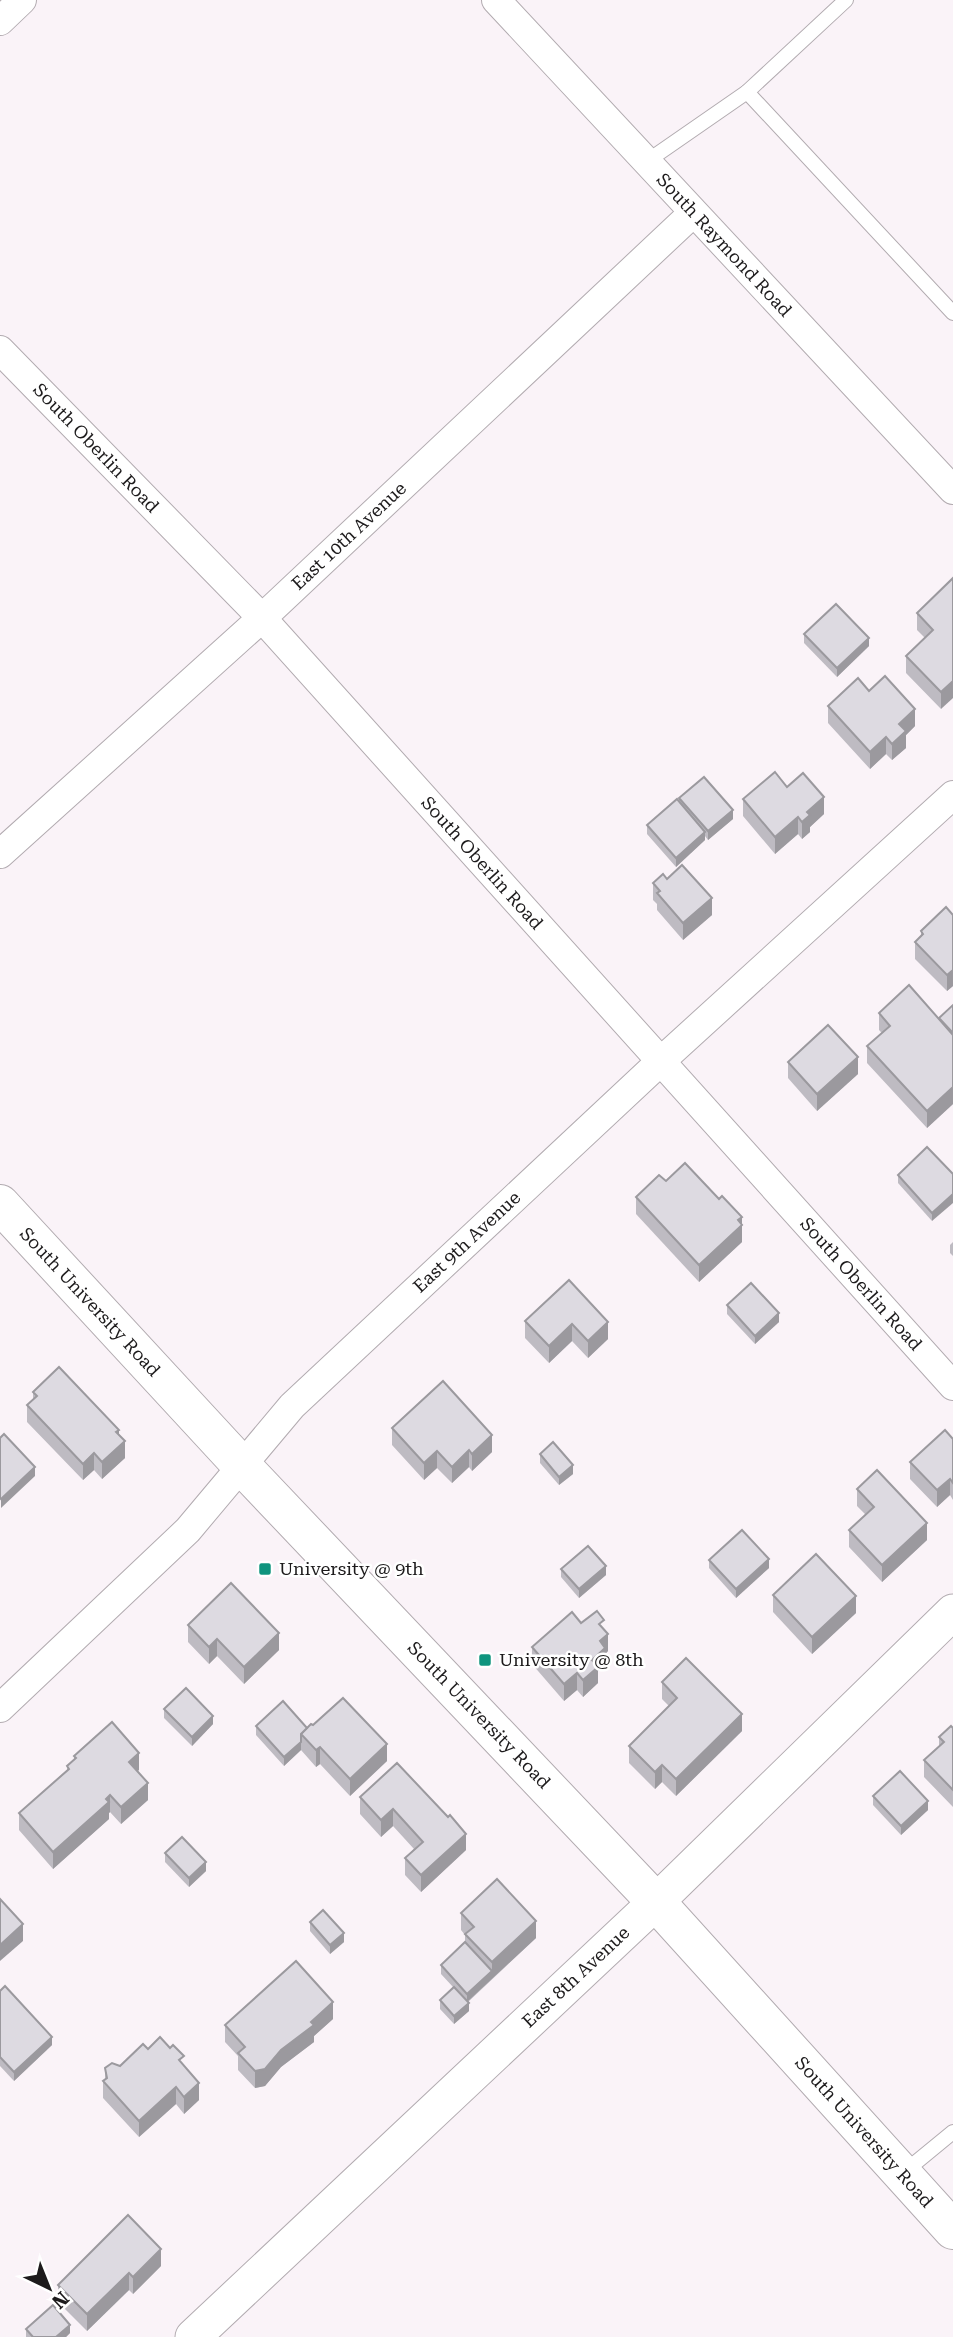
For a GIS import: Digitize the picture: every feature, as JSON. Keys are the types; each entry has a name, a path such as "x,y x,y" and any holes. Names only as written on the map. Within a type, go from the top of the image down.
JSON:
{"main road":[{"name":"South University Road","path":"0,1204 242,1466 656,1902 953,2230"}],"street":[{"path":"0,21 22,0"},
{"name":"South Raymond Road","path":"496,0 953,490"},
{"name":"East 10th Avenue","path":"0,855 262,618 693,213"},
{"name":"South Oberlin Road","path":"0,350 262,618 953,1386"},
{"name":"East 9th Avenue","path":"0,1708 188,1530 292,1406 661,1061 953,795"},
{"name":"East 8th Avenue","path":"194,2337 656,1902 953,1612"}],"lane":[{"path":"646,162 747,92 846,0"},
{"path":"747,92 953,313"},
{"path":"902,2174 953,2132"}],"building":[{"path":"953,578 953,681 941,692 906,656 933,630 917,613"},
{"path":"836,604 869,638 837,668 804,634"},
{"path":"885,676 915,709 899,724 906,731 892,744 886,737 870,752 828,706 858,678 869,691"},
{"path":"775,772 787,787 803,773 824,797 807,812 810,815 802,822 798,817 775,837 743,799"},
{"path":"704,777 733,810 708,831 679,798"},
{"path":"677,799 705,832 676,858 647,825"},
{"path":"682,865 712,898 683,923 657,893 660,891 653,883 663,874 667,879"},
{"path":"946,907 953,915 953,970 947,975 915,942 923,934 921,931"},
{"path":"909,985 953,1035 953,1087 927,1111 867,1046 890,1026 879,1013"},
{"path":"953,1005 953,1033 939,1018"},
{"path":"828,1025 858,1057 817,1094 788,1062"},
{"path":"927,1147 953,1174 953,1194 932,1213 898,1175"},
{"path":"685,1163 719,1199 722,1196 742,1217 738,1220 742,1225 699,1265 636,1197 659,1175 666,1181"},
{"path":"569,1280 608,1322 588,1341 572,1324 549,1346 525,1321"},
{"path":"751,1283 779,1313 755,1336 727,1305"},
{"path":"59,1367 119,1430 116,1432 125,1441 102,1462 94,1453 83,1464 27,1405 37,1396 33,1392"},
{"path":"443,1381 492,1435 472,1454 469,1450 452,1467 437,1451 424,1463 392,1428"},
{"path":"945,1430 953,1439 953,1483 950,1479 937,1490 910,1462"},
{"path":"4,1434 35,1467 1,1499 0,1438"},
{"path":"553,1442 573,1465 559,1477 540,1454"},
{"path":"877,1470 927,1523 882,1565 849,1530 874,1507 857,1489"},
{"path":"742,1530 769,1559 736,1589 709,1560"},
{"path":"588,1546 606,1566 579,1589 561,1569"},
{"path":"816,1554 856,1596 812,1637 773,1595"},
{"path":"231,1583 279,1633 244,1667 217,1639 209,1647 188,1625"},
{"path":"597,1611 604,1620 599,1624 608,1634 600,1641 605,1648 592,1660 598,1667 583,1680 577,1673 564,1684 532,1647 572,1612 581,1623"},
{"path":"686,1658 742,1714 676,1779 662,1765 655,1772 629,1746 677,1698 662,1682"},
{"path":"186,1688 213,1716 192,1737 164,1709"},
{"path":"343,1698 387,1744 350,1779 320,1747 316,1750 301,1734"},
{"path":"283,1701 307,1728 301,1734 301,1742 284,1757 256,1726"},
{"path":"112,1722 139,1753 129,1762 148,1783 121,1807 110,1795 106,1799 109,1802 53,1852 19,1813 69,1769 67,1766 76,1758 74,1756"},
{"path":"951,1726 953,1790 924,1760 944,1742 939,1737"},
{"path":"397,1763 466,1834 421,1875 405,1858 423,1842 393,1809 381,1820 360,1797"},
{"path":"900,1771 928,1801 901,1826 873,1796"},
{"path":"182,1837 206,1862 189,1878 165,1853"},
{"path":"497,1879 536,1921 492,1962 465,1934 474,1927 461,1913"},
{"path":"0,1899 23,1924 0,1945"},
{"path":"323,1910 344,1933 330,1945 310,1922"},
{"path":"465,1942 492,1971 467,1994 441,1965"},
{"path":"296,1961 333,2002 311,2022 314,2025 281,2050 265,2069 255,2071 238,2053 245,2047 225,2025"},
{"path":"5,1986 52,2037 14,2072 0,2057 0,1991"},
{"path":"454,1987 469,2003 454,2016 440,2000"},
{"path":"160,2037 170,2048 173,2045 184,2056 179,2060 199,2083 184,2097 176,2087 139,2121 103,2081 107,2078 105,2068 112,2063 120,2066 143,2044 148,2049"},
{"path":"128,2215 161,2249 133,2277 129,2273 87,2314 58,2285"},
{"path":"53,2305 70,2325 56,2337 33,2337 26,2329"}],"place":[{"name":"University @ 9th","path":"265,1569"},
{"name":"University @ 8th","path":"485,1660"}]}
